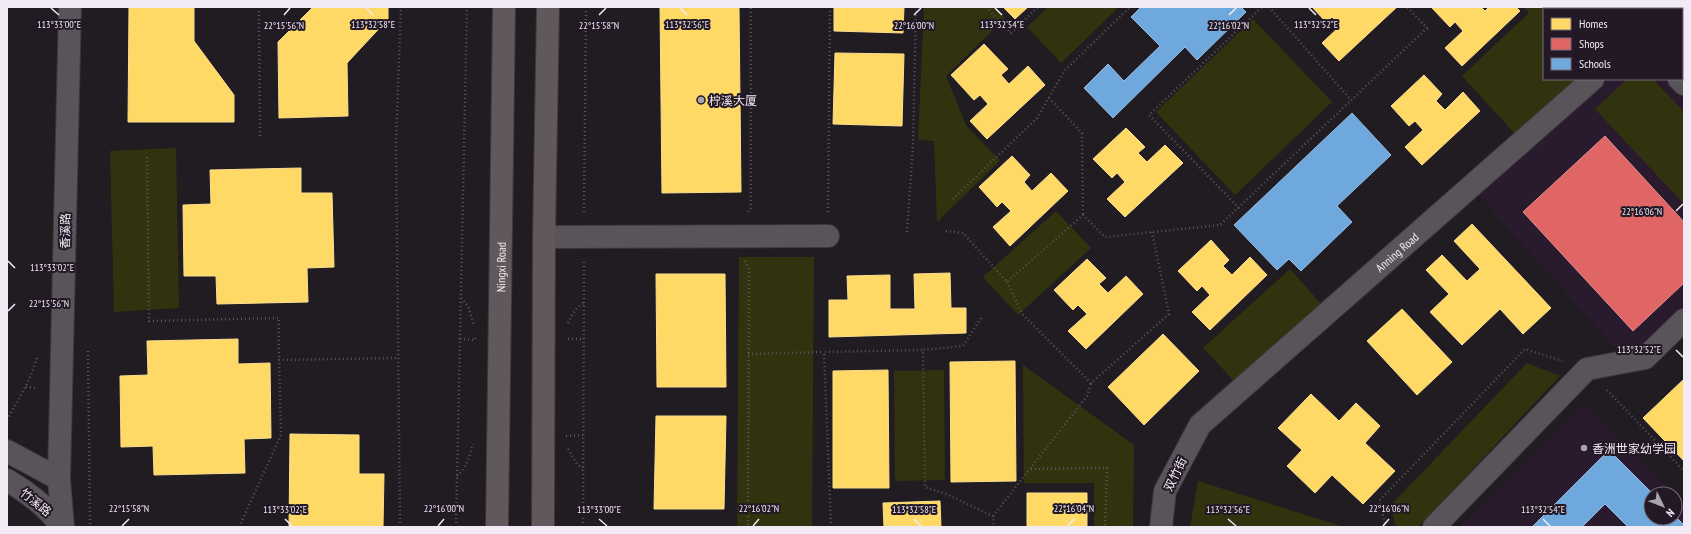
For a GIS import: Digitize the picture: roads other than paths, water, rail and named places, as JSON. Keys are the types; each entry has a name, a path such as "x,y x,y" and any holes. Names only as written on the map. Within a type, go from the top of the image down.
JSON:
{"main road":[{"name":"Ningxi Road","path":"496,527 504,7"},
{"path":"543,527 544,238 548,7"}],"street":[{"name":"香溪路","path":"62,527 60,479 70,7"},
{"name":"Anning Road","path":"1200,425 1592,80"},
{"path":"544,238 828,236"},
{"path":"1434,527 1587,369 1645,358 1684,320"},
{"name":"双竹街","path":"1161,527 1165,491 1200,425"},
{"path":"7,451 60,479"},
{"name":"竹溪路","path":"7,480 42,505 57,519 62,527"}],"place":[{"name":"柠溪大厦","path":"701,100"},
{"name":"香洲世家幼学园","path":"1584,448"}]}
